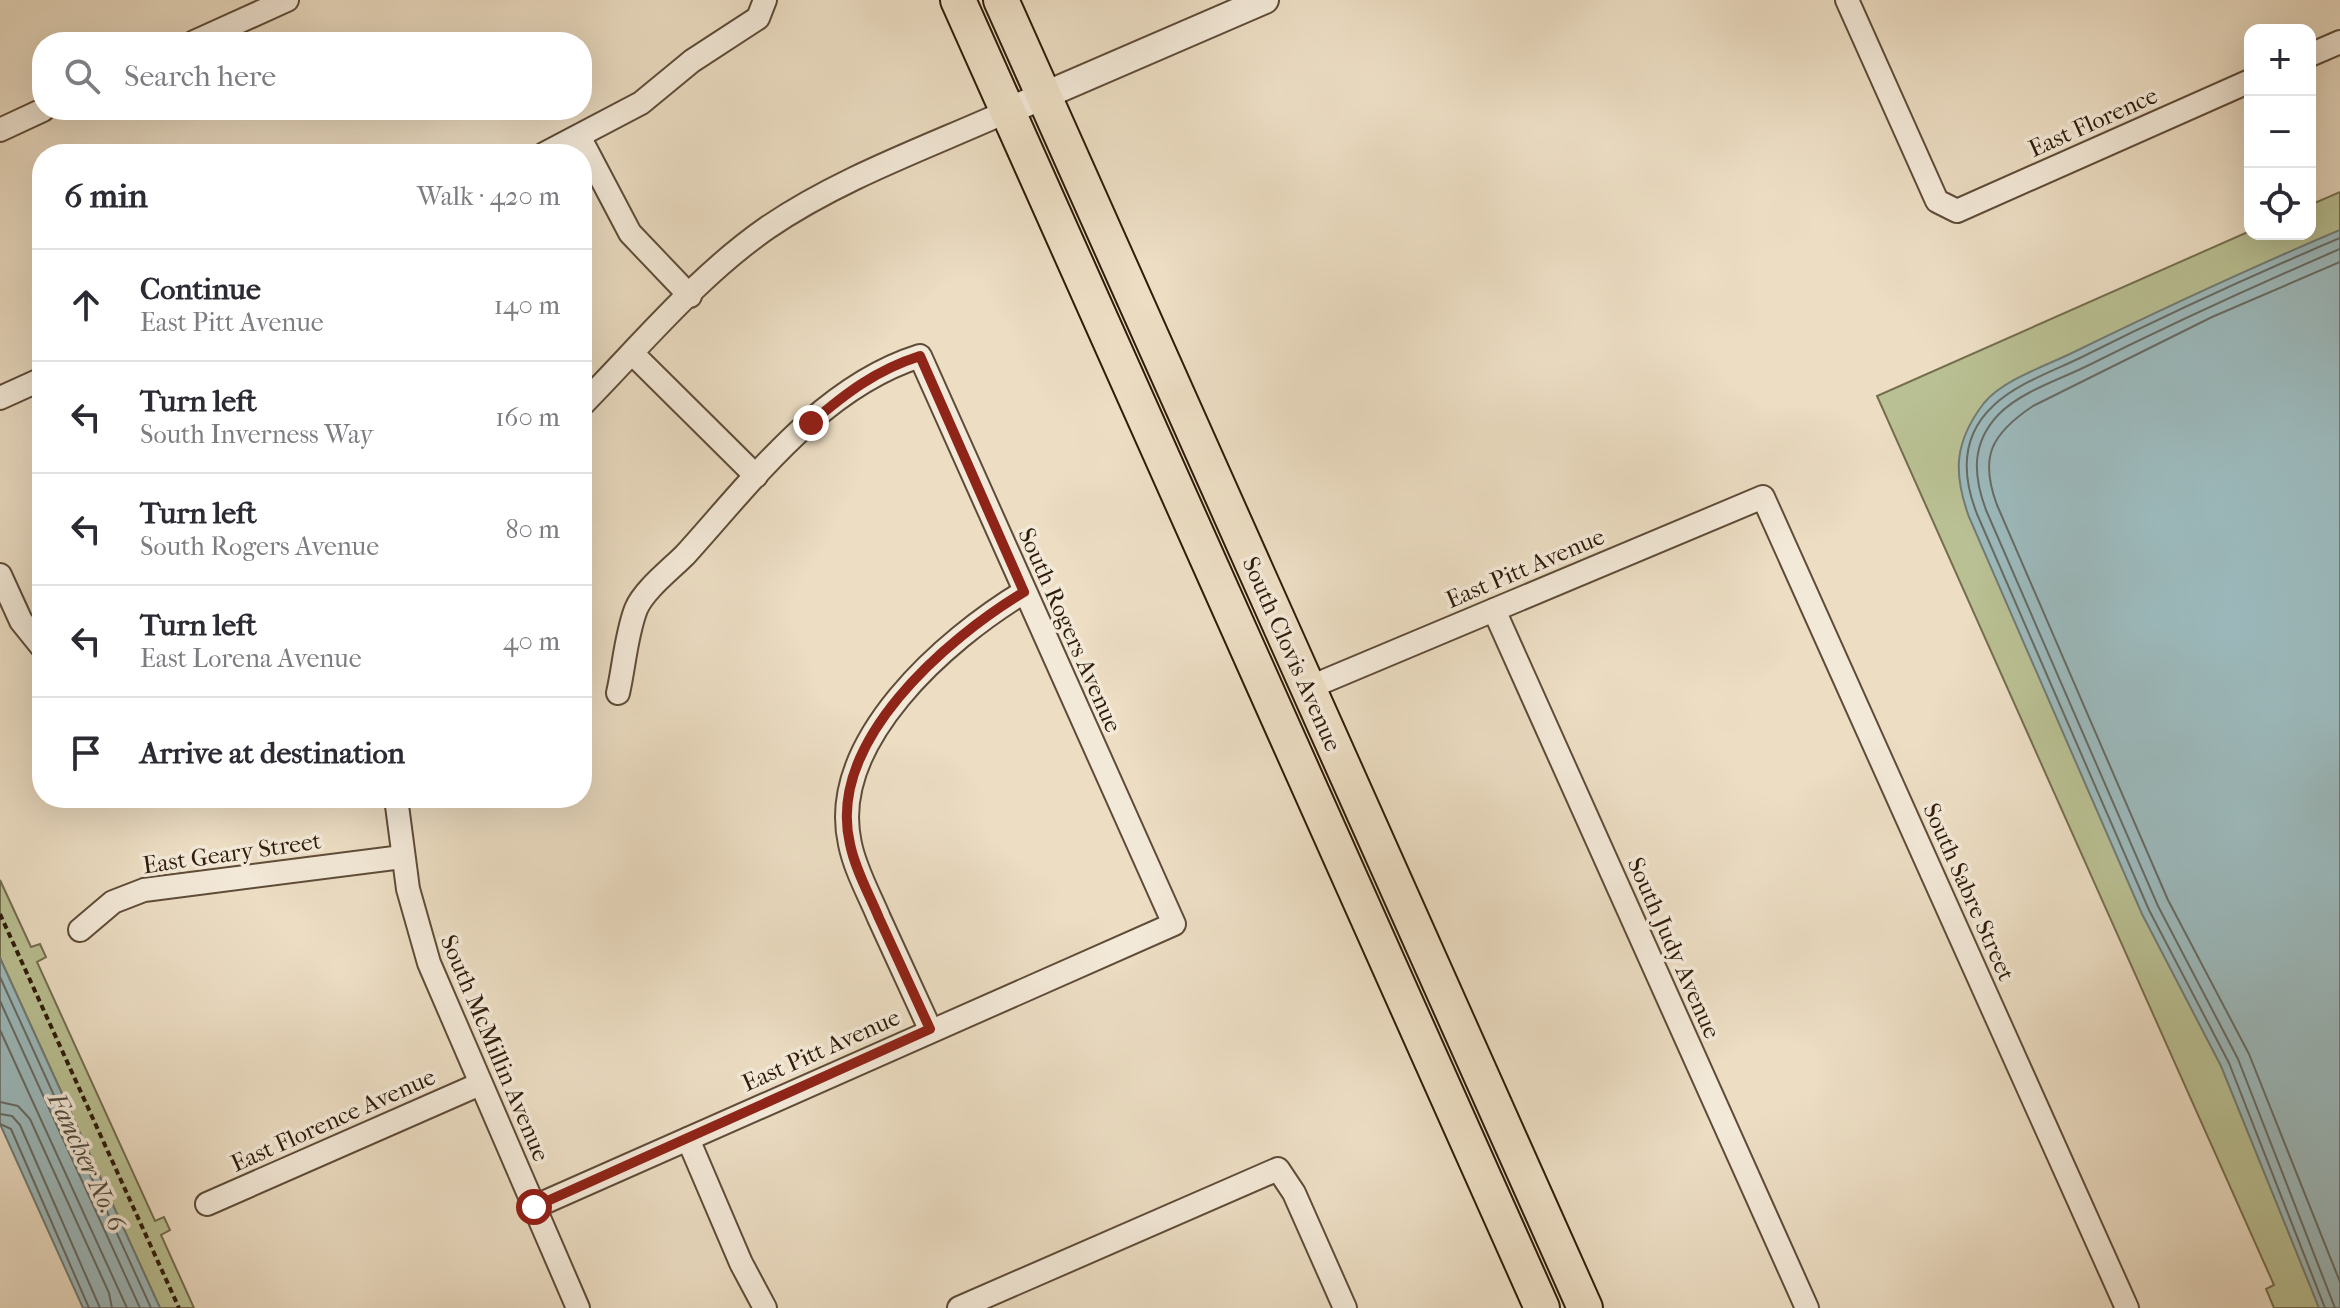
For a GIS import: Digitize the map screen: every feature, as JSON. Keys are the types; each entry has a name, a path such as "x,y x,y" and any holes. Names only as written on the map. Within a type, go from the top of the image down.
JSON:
{"main road":[{"name":"South Clovis Avenue","path":"958,0 1542,1308"},
{"name":"South Clovis Avenue","path":"1001,0 1585,1308"},
{"path":"1186,511 1223,558 1284,684 1296,690 1308,688"}],"street":[{"path":"216,32 287,0"},
{"path":"592,395 730,256 805,205 1008,111 1265,0"},
{"name":"East Florence","path":"1847,0 1937,201 1957,211 2244,84"},
{"path":"566,144 641,103 692,61 758,18 766,2"},
{"path":"2316,52 2340,42"},
{"path":"0,130 32,115"},
{"path":"580,138 583,144"},
{"path":"592,161 630,233 690,296"},
{"path":"618,693 637,607 756,476 633,354"},
{"name":"South Rogers Avenue","path":"756,476 856,385 888,367 920,356 1174,924"},
{"path":"0,398 32,384"},
{"name":"East Pitt Avenue","path":"1308,688 1763,497"},
{"name":"South Sabre Street","path":"1763,497 2127,1308"},
{"path":"0,575 21,621 32,635"},
{"path":"930,1029 859,872 846,816 849,785 861,752 892,707 944,652 1024,592"},
{"name":"South Judy Avenue","path":"1494,610 1807,1308"},
{"name":"South McMillin Avenue","path":"397,808 410,901 429,963 578,1308"},
{"name":"East Geary Street","path":"80,930 113,902 144,890 402,857"},
{"name":"East Pitt Avenue","path":"534,1207 930,1029 1174,924"},
{"name":"East Florence Avenue","path":"207,1204 480,1084"},
{"path":"688,1139 741,1263 765,1308"},
{"path":"959,1308 1278,1169 1294,1193 1345,1308"}],"path":[{"path":"0,914 179,1308"}],"green space":[{"path":"2340,192 2340,1308 2274,1308 2266,1289 2274,1285 1877,396 2244,234 2244,240 2316,240 2316,202"},
{"path":"0,880 31,947 40,944 46,957 37,962 155,1221 164,1217 170,1230 161,1235 194,1308 160,1308 0,958"}],"water":[{"path":"2340,230 2340,1308 2319,1308 2221,1066 2142,914 1969,517 1960,486 1959,458 1974,417 1992,394 2003,387 2173,305"},
{"name":"Fancher No. 6","path":"0,958 160,1308 83,1308 0,1124"}],"route":[{"path":"534,1207 930,1029 859,872 850,844 846,816 849,785 861,752 892,707 944,652 1000,606 1024,592 920,356 888,367 856,385 811,423"}]}
